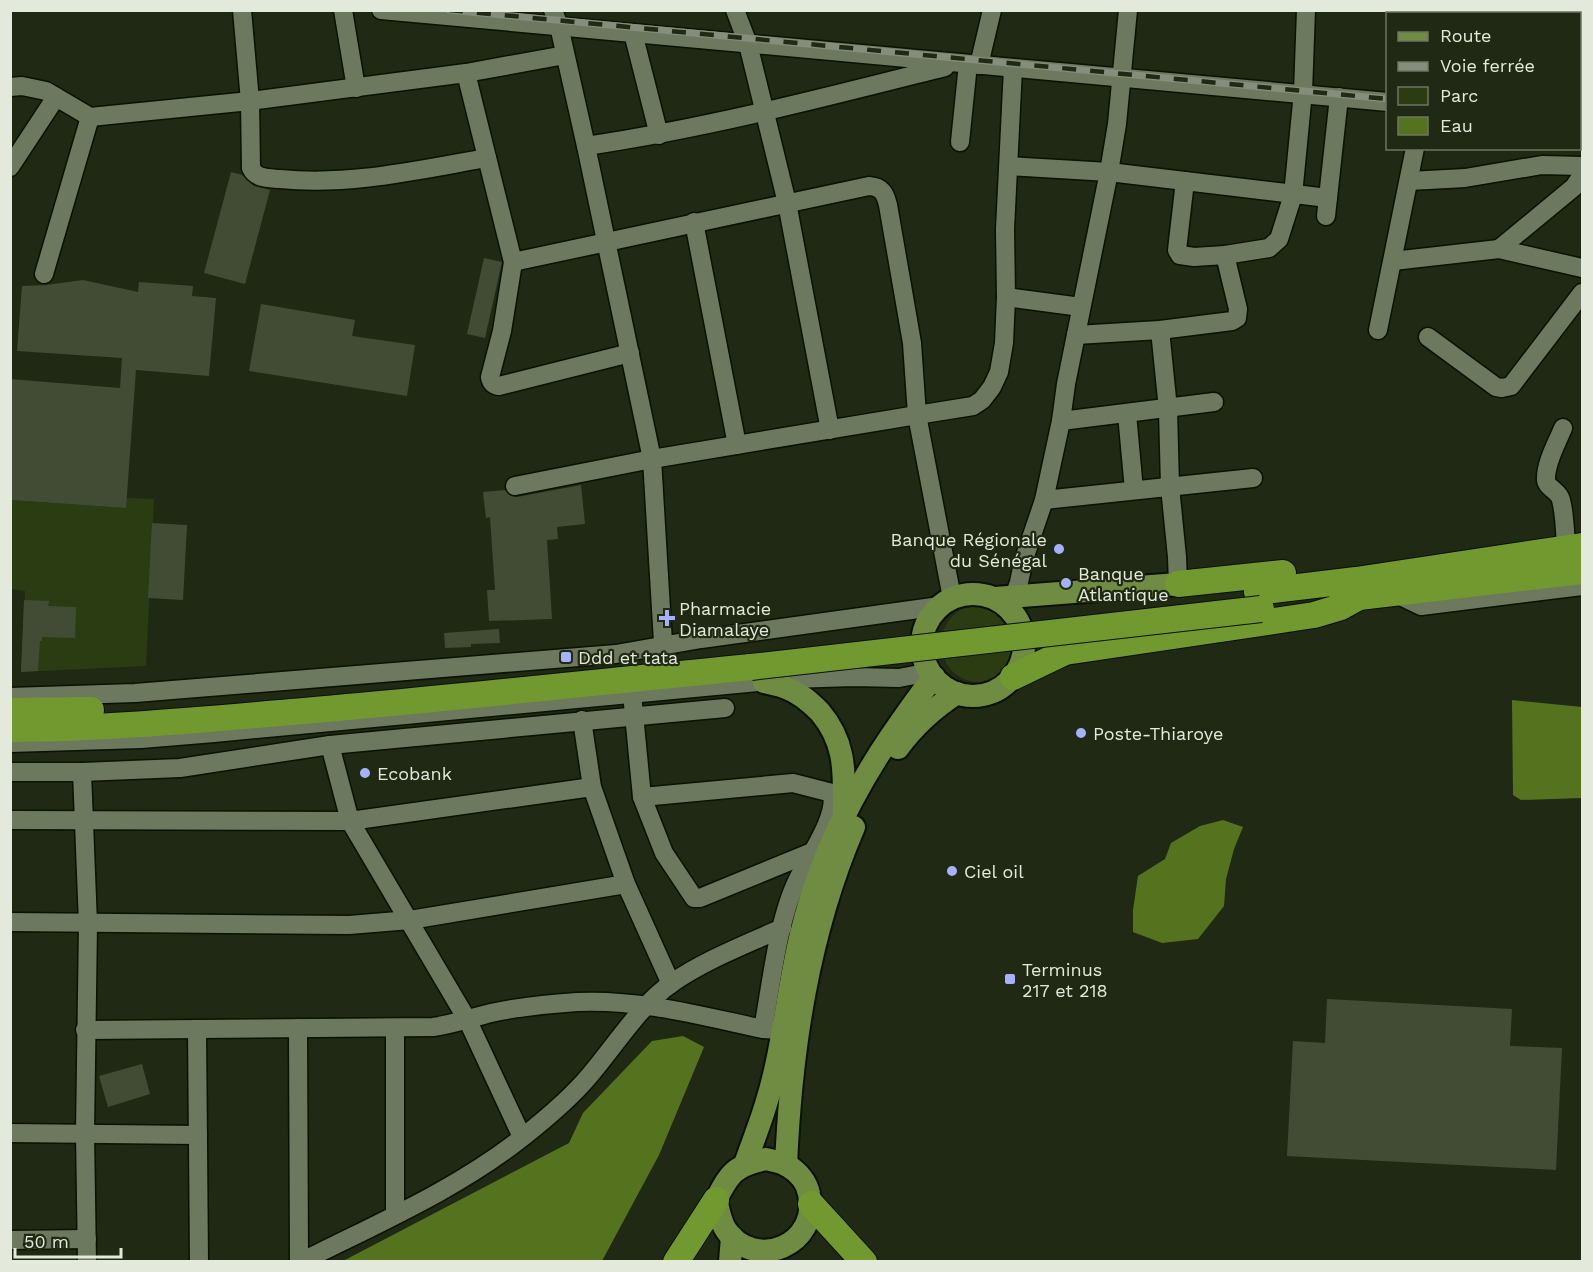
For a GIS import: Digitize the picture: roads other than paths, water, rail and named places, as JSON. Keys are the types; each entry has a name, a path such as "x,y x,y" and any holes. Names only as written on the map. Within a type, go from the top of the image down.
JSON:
{"highway":[{"path":"10,711 154,706 487,678 665,667 755,667 1358,589 1574,547"},
{"path":"1178,584 1315,571 1334,572 1358,589 1394,593 1582,571"},
{"path":"1012,677 1065,652 1314,615 1341,607 1358,589"},
{"path":"10,729 108,726 423,701 665,667"},
{"path":"676,1262 716,1200"},
{"path":"811,1204 864,1262"}],"main road":[{"path":"1005,601 1020,624 1024,646 1019,668 996,690 981,695 957,693 944,687 932,674 924,658 922,644 924,630 930,617 946,602 974,594 1005,601 1178,584"},
{"path":"755,667 810,701 836,735 843,764 844,815"},
{"path":"745,1164 767,1103 772,1029 793,970 808,907 826,855 844,815 881,750 932,674"},
{"path":"786,1165 789,1097 801,1005 811,957 832,883 854,829 880,776 897,750 909,733 942,703 957,693"},
{"path":"766,1159 786,1165 799,1174 808,1188 811,1204 810,1218 800,1235 783,1248 766,1256 743,1246 732,1237 721,1220 716,1200 732,1173 745,1164 766,1159"},
{"path":"730,1262 732,1237"}],"street":[{"path":"242,10 249,101 251,168 254,173 259,176 290,180 345,181 487,158"},
{"path":"343,10 356,87"},
{"path":"381,10 556,18 633,33 1386,102"},
{"path":"735,10 748,44 787,204 830,430"},
{"path":"960,142 969,64 992,10"},
{"path":"1005,601 1020,582 1024,559 1044,500 1061,421 1066,384 1109,172 1123,78 1128,10"},
{"path":"1185,182 1177,250 1180,255 1194,257 1225,255 1269,248 1279,239 1293,195 1303,94 1306,10"},
{"path":"556,18 586,146 652,459 665,667"},
{"path":"633,33 659,135"},
{"path":"10,87 35,87 90,117 249,101 466,73 565,55"},
{"path":"586,146 659,135 764,113 969,64"},
{"path":"515,486 652,459 973,406 982,400 992,387 1002,359 1006,297 1005,229 1013,68"},
{"path":"466,73 513,262 502,331 490,377 494,385 500,386 630,354"},
{"path":"10,167 56,97"},
{"path":"1009,166 1109,172 1293,195 1327,207 1339,97"},
{"path":"44,274 90,117"},
{"path":"1378,330 1415,150"},
{"path":"1409,181 1465,178 1542,165 1582,166"},
{"path":"1499,249 1574,187 1582,175"},
{"path":"10,743 183,736 633,693 665,667 946,602 917,415 912,343 886,196 882,190 869,186 513,262"},
{"path":"694,222 737,445"},
{"path":"1393,261 1499,249 1582,268"},
{"path":"1076,335 1160,330 1232,321 1237,318 1238,309 1225,255"},
{"path":"1428,337 1496,387 1506,388 1510,386 1582,293"},
{"path":"1006,297 1082,307"},
{"path":"1160,330 1168,409 1170,487 1178,584"},
{"path":"1061,421 1214,402"},
{"path":"1127,414 1134,490"},
{"path":"1563,428 1549,462 1545,480 1548,486 1557,491 1561,499 1574,547"},
{"path":"1044,500 1253,478"},
{"path":"1394,593 1421,606 1582,586"},
{"path":"10,697 135,693 616,654 665,667"},
{"path":"755,667 831,677 899,678 932,674"},
{"path":"633,693 633,716 642,797 664,853 694,897 700,898 812,852"},
{"path":"10,772 180,768 330,745 725,708"},
{"path":"582,720 584,746 592,787 626,884 671,984"},
{"path":"330,745 350,821 468,1021 522,1137"},
{"path":"82,772 88,924 85,1030 87,1262"},
{"path":"85,1030 433,1027 510,1010 575,1002 648,1005 772,1029 782,928 795,884 823,832 834,800 832,793 793,783 642,797"},
{"path":"10,820 350,821 592,787"},
{"path":"10,922 349,925 410,921 626,884"},
{"path":"298,1028 300,1262 395,1215 480,1168 522,1137 567,1099 648,1005 671,984 707,963 782,928"},
{"path":"395,1028 395,1215"},
{"path":"196,1029 199,1262"},
{"path":"10,1133 198,1135"},
{"path":"10,1240 87,1239"}],"water":[{"path":"1512,700 1582,707 1582,798 1521,800 1513,795"},
{"path":"1223,820 1243,827 1226,879 1224,906 1198,939 1162,943 1133,932 1133,910 1138,876 1165,859 1171,843 1200,826"},
{"path":"683,1036 704,1047 659,1155 602,1261 343,1261 569,1143 583,1113 652,1041"}],"railway":[{"path":"449,10 1386,99"}],"place":[{"name":"Banque Régionale du Sénégal","path":"1059,549"},
{"name":"Banque Atlantique","path":"1066,583"},
{"name":"Pharmacie Diamalaye","path":"667,618"},
{"name":"Ddd et tata","path":"566,657"},
{"name":"Poste-Thiaroye","path":"1081,733"},
{"name":"Ecobank","path":"365,773"},
{"name":"Ciel oil","path":"952,871"},
{"name":"Terminus 217 et 218","path":"1010,979"}]}
